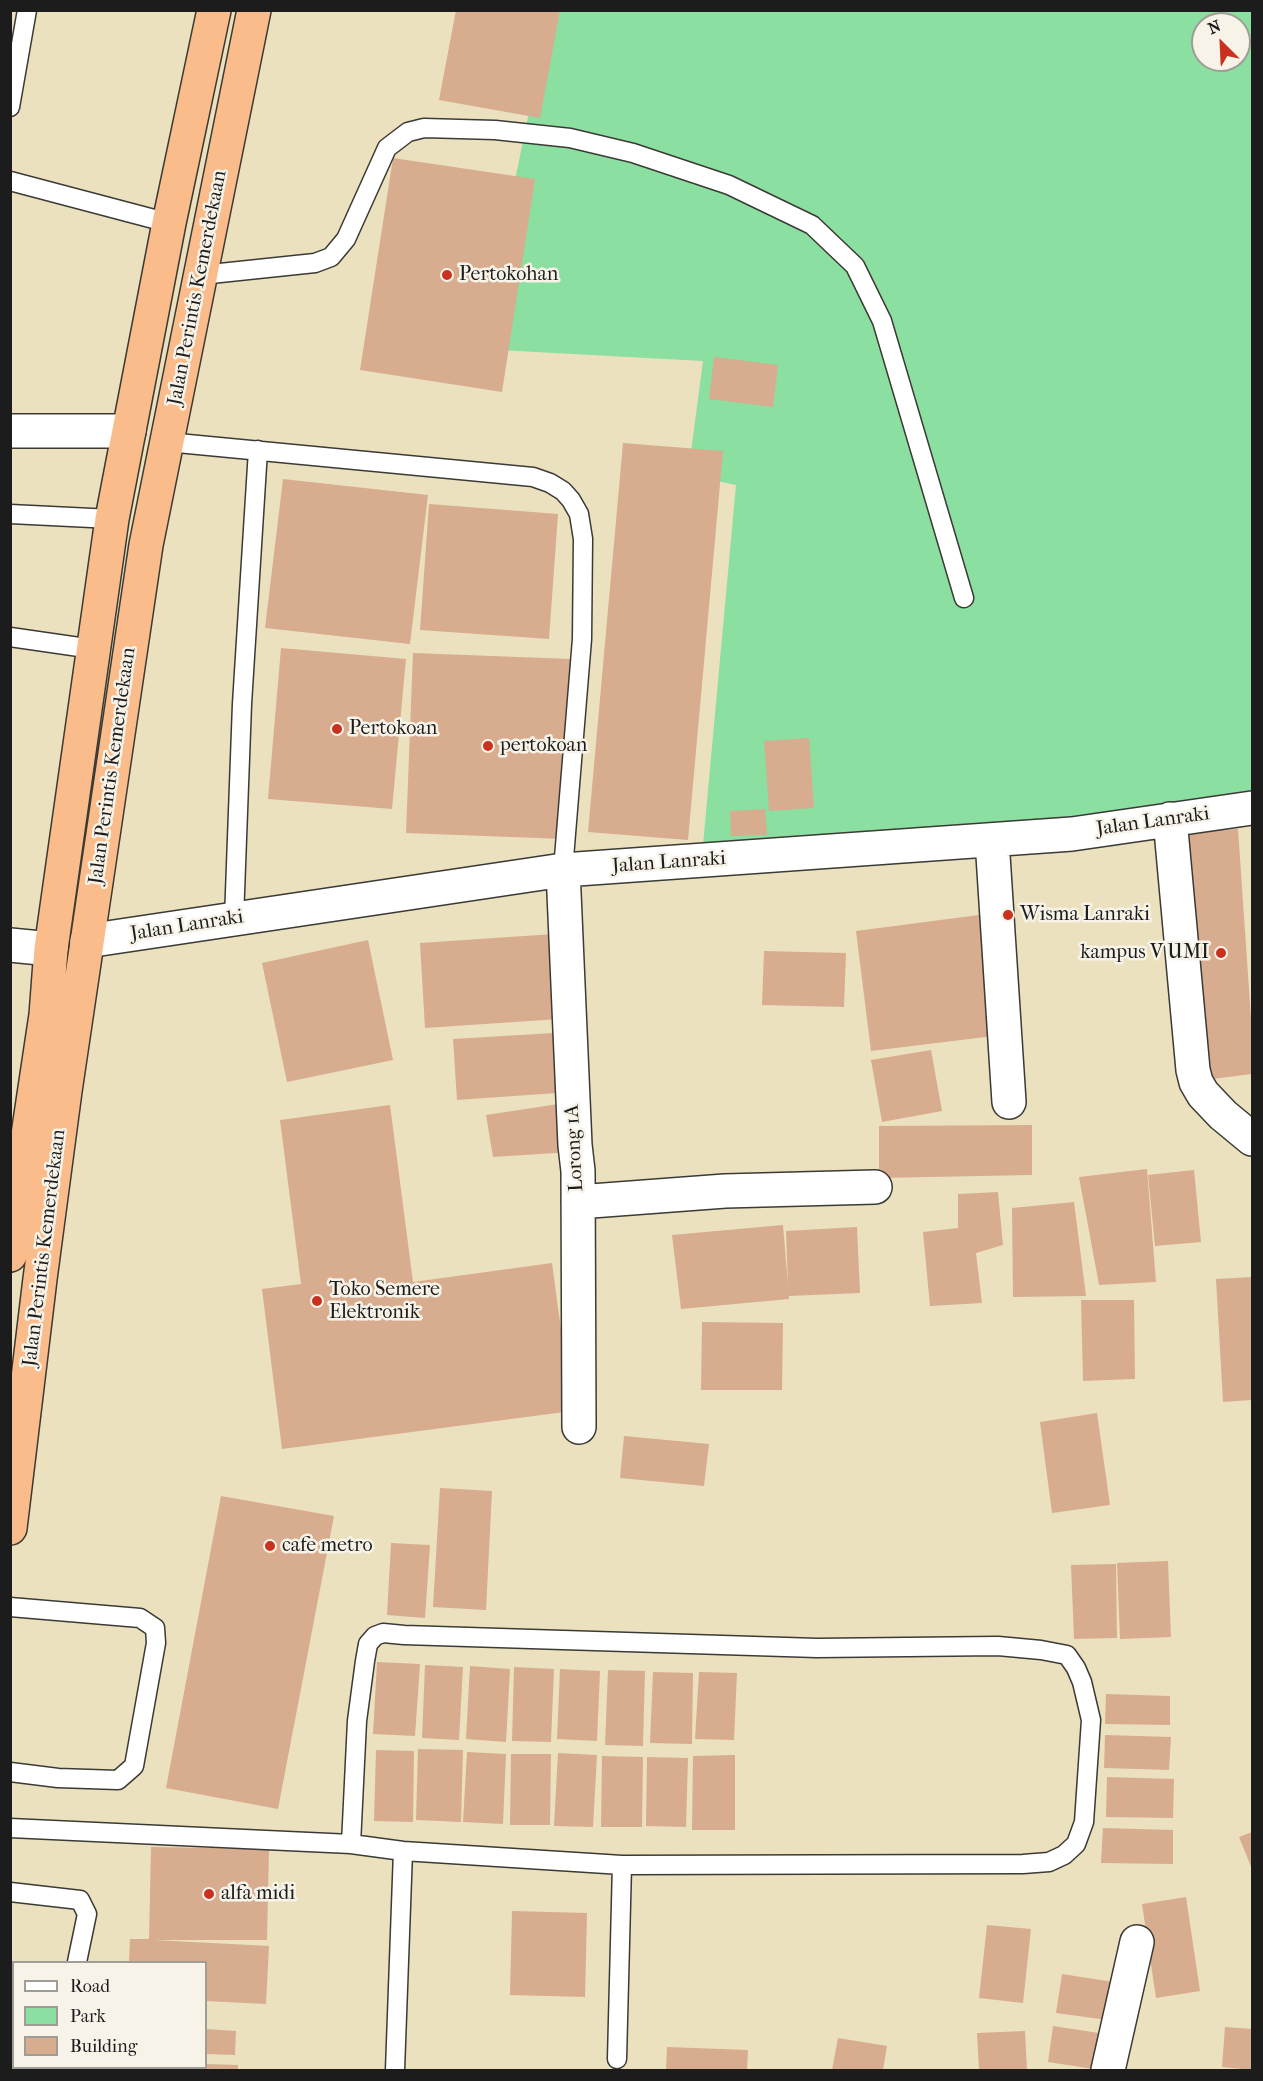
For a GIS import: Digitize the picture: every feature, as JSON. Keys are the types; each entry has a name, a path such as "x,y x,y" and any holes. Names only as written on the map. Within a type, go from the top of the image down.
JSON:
{"highway":[{"name":"Jalan Perintis Kemerdekaan","path":"10,1255 46,1015 51,949 112,519 169,224 214,10"},
{"name":"Jalan Perintis Kemerdekaan","path":"10,1528 41,1267 146,545 254,10"}],"street":[{"path":"10,431 129,431"},
{"name":"Jalan Lanraki","path":"87,941 563,870 1072,834 1252,808"},
{"path":"1170,819 1193,1070 1196,1082 1203,1094 1223,1115 1252,1139"},
{"path":"992,840 1009,1102"},
{"name":"Lorong 1A","path":"563,870 578,1202 579,1427"},
{"path":"10,945 51,949"},
{"path":"578,1202 725,1191 875,1187"},
{"path":"1108,2070 1137,1942"}],"lane":[{"path":"10,107 27,10"},
{"path":"201,275 315,263 331,257 346,239 387,148 408,132 424,129 495,130 570,138 633,153 729,185 812,225 855,266 882,321 964,598"},
{"path":"10,181 169,224"},
{"path":"167,442 533,477 563,491 579,514 583,538 582,639 563,870"},
{"path":"234,919 242,704 258,450"},
{"path":"10,514 112,519"},
{"path":"10,637 93,649"},
{"path":"10,1607 140,1618 154,1628 156,1643 134,1766 118,1780 58,1778 10,1772"},
{"path":"10,1828 351,1844 403,1851 622,1865 1023,1864 1049,1862 1064,1855 1076,1844 1084,1822 1091,1720 1082,1682 1067,1655 1041,1650 998,1646 817,1648 383,1633 375,1636 368,1644 365,1661 357,1722 351,1844"},
{"path":"395,2070 403,1851"},
{"path":"617,2059 622,1865"},
{"path":"10,1892 80,1900 87,1914 76,1961"}],"green space":[{"path":"550,11 1252,11 1252,809 703,845 736,485 688,475 703,361 480,349"}],"building":[{"path":"456,10 560,10 540,118 439,100"},
{"name":"Pertokohan","path":"393,158 535,179 502,392 360,370"},
{"path":"714,357 778,365 773,407 709,399"},
{"path":"623,443 723,451 688,840 588,832"},
{"path":"283,479 428,495 410,644 265,628"},
{"path":"429,504 558,514 549,639 420,630"},
{"name":"Pertokoan","path":"281,648 406,659 392,809 268,799"},
{"name":"pertokoan","path":"413,653 571,659 563,839 406,833"},
{"path":"809,738 814,808 769,811 764,741"},
{"path":"765,809 767,835 731,836 730,811"},
{"name":"kampus V UMI","path":"1238,829 1252,1033 1252,1074 1204,1080 1183,832"},
{"path":"979,915 994,1036 871,1051 856,931"},
{"path":"554,934 559,1019 425,1028 420,943"},
{"path":"368,940 393,1060 287,1082 262,963"},
{"path":"764,951 846,953 844,1007 762,1005"},
{"path":"554,1033 557,1093 457,1100 453,1039"},
{"path":"931,1050 942,1111 882,1122 871,1060"},
{"path":"565,1103 571,1152 493,1157 486,1115"},
{"path":"390,1105 413,1282 552,1263 572,1411 282,1449 262,1289 301,1284 280,1120"},
{"path":"1032,1125 1032,1175 879,1178 879,1126"},
{"path":"1147,1169 1156,1282 1099,1285 1079,1177"},
{"path":"1194,1170 1201,1242 1155,1246 1148,1175"},
{"path":"998,1192 1003,1245 976,1253 982,1303 930,1306 923,1232 958,1228 958,1194"},
{"path":"1074,1202 1086,1296 1013,1297 1012,1208"},
{"path":"783,1225 788,1285 786,1231 857,1227 860,1293 789,1296 789,1299 681,1309 672,1235"},
{"path":"1252,1277 1252,1400 1223,1402 1216,1279"},
{"path":"1081,1300 1134,1300 1135,1379 1083,1381"},
{"path":"702,1322 783,1323 782,1390 701,1390"},
{"path":"1097,1413 1110,1505 1052,1513 1040,1422"},
{"path":"624,1436 709,1444 704,1486 620,1478"},
{"path":"440,1488 492,1491 486,1610 433,1607"},
{"path":"221,1496 334,1516 278,1809 166,1788"},
{"path":"391,1543 430,1545 425,1618 387,1615"},
{"path":"1168,1561 1171,1637 1120,1639 1117,1563"},
{"path":"1116,1564 1117,1638 1074,1639 1071,1565"},
{"path":"377,1662 420,1664 415,1736 373,1734"},
{"path":"425,1665 463,1667 459,1740 422,1738"},
{"path":"470,1666 510,1669 506,1742 466,1739"},
{"path":"514,1667 554,1669 551,1742 512,1741"},
{"path":"560,1669 600,1671 597,1741 557,1739"},
{"path":"608,1670 645,1671 643,1746 605,1745"},
{"path":"653,1672 693,1673 692,1744 650,1743"},
{"path":"699,1672 737,1673 734,1740 695,1739"},
{"path":"1106,1694 1170,1696 1170,1725 1105,1724"},
{"path":"1105,1735 1171,1737 1169,1770 1104,1768"},
{"path":"418,1749 463,1750 461,1822 416,1820"},
{"path":"376,1750 414,1751 413,1822 374,1821"},
{"path":"467,1752 506,1754 503,1824 463,1822"},
{"path":"558,1753 597,1755 593,1827 554,1826"},
{"path":"511,1754 551,1754 550,1825 510,1825"},
{"path":"735,1755 735,1830 692,1830 693,1756"},
{"path":"602,1756 643,1757 642,1827 601,1827"},
{"path":"647,1757 688,1758 686,1827 646,1826"},
{"path":"1107,1777 1174,1779 1173,1818 1106,1817"},
{"path":"1103,1828 1173,1830 1173,1864 1101,1863"},
{"path":"1252,1832 1252,1869 1239,1837"},
{"name":"alfa midi","path":"151,1847 269,1849 267,1940 154,1940 269,1946 266,2004 207,2001 207,1961 129,1961 130,1939 149,1939"},
{"path":"1186,1897 1200,1991 1156,1998 1142,1904"},
{"path":"512,1911 587,1913 585,1997 510,1995"},
{"path":"987,1925 1031,1929 1023,2003 979,1998"},
{"path":"1062,1974 1120,1983 1115,2021 1056,2013"},
{"path":"1053,2026 1112,2035 1100,2070 1048,2062"},
{"path":"1225,2027 1252,2029 1252,2070 1222,2067"},
{"path":"207,2029 236,2031 235,2055 207,2054"},
{"path":"1025,2031 1027,2070 979,2070 977,2033"},
{"path":"838,2038 887,2046 883,2070 832,2070"},
{"path":"667,2047 748,2050 747,2070 666,2070"},
{"path":"207,2064 238,2065 238,2070 125,2070 207,2069"}],"place":[{"name":"Pertokohan","path":"447,275"},
{"name":"Pertokoan","path":"337,729"},
{"name":"pertokoan","path":"488,746"},
{"name":"Wisma Lanraki","path":"1008,915"},
{"name":"kampus V UMI","path":"1221,953"},
{"name":"Toko Semere Elektronik","path":"317,1301"},
{"name":"cafe metro","path":"270,1546"},
{"name":"alfa midi","path":"209,1894"}]}
